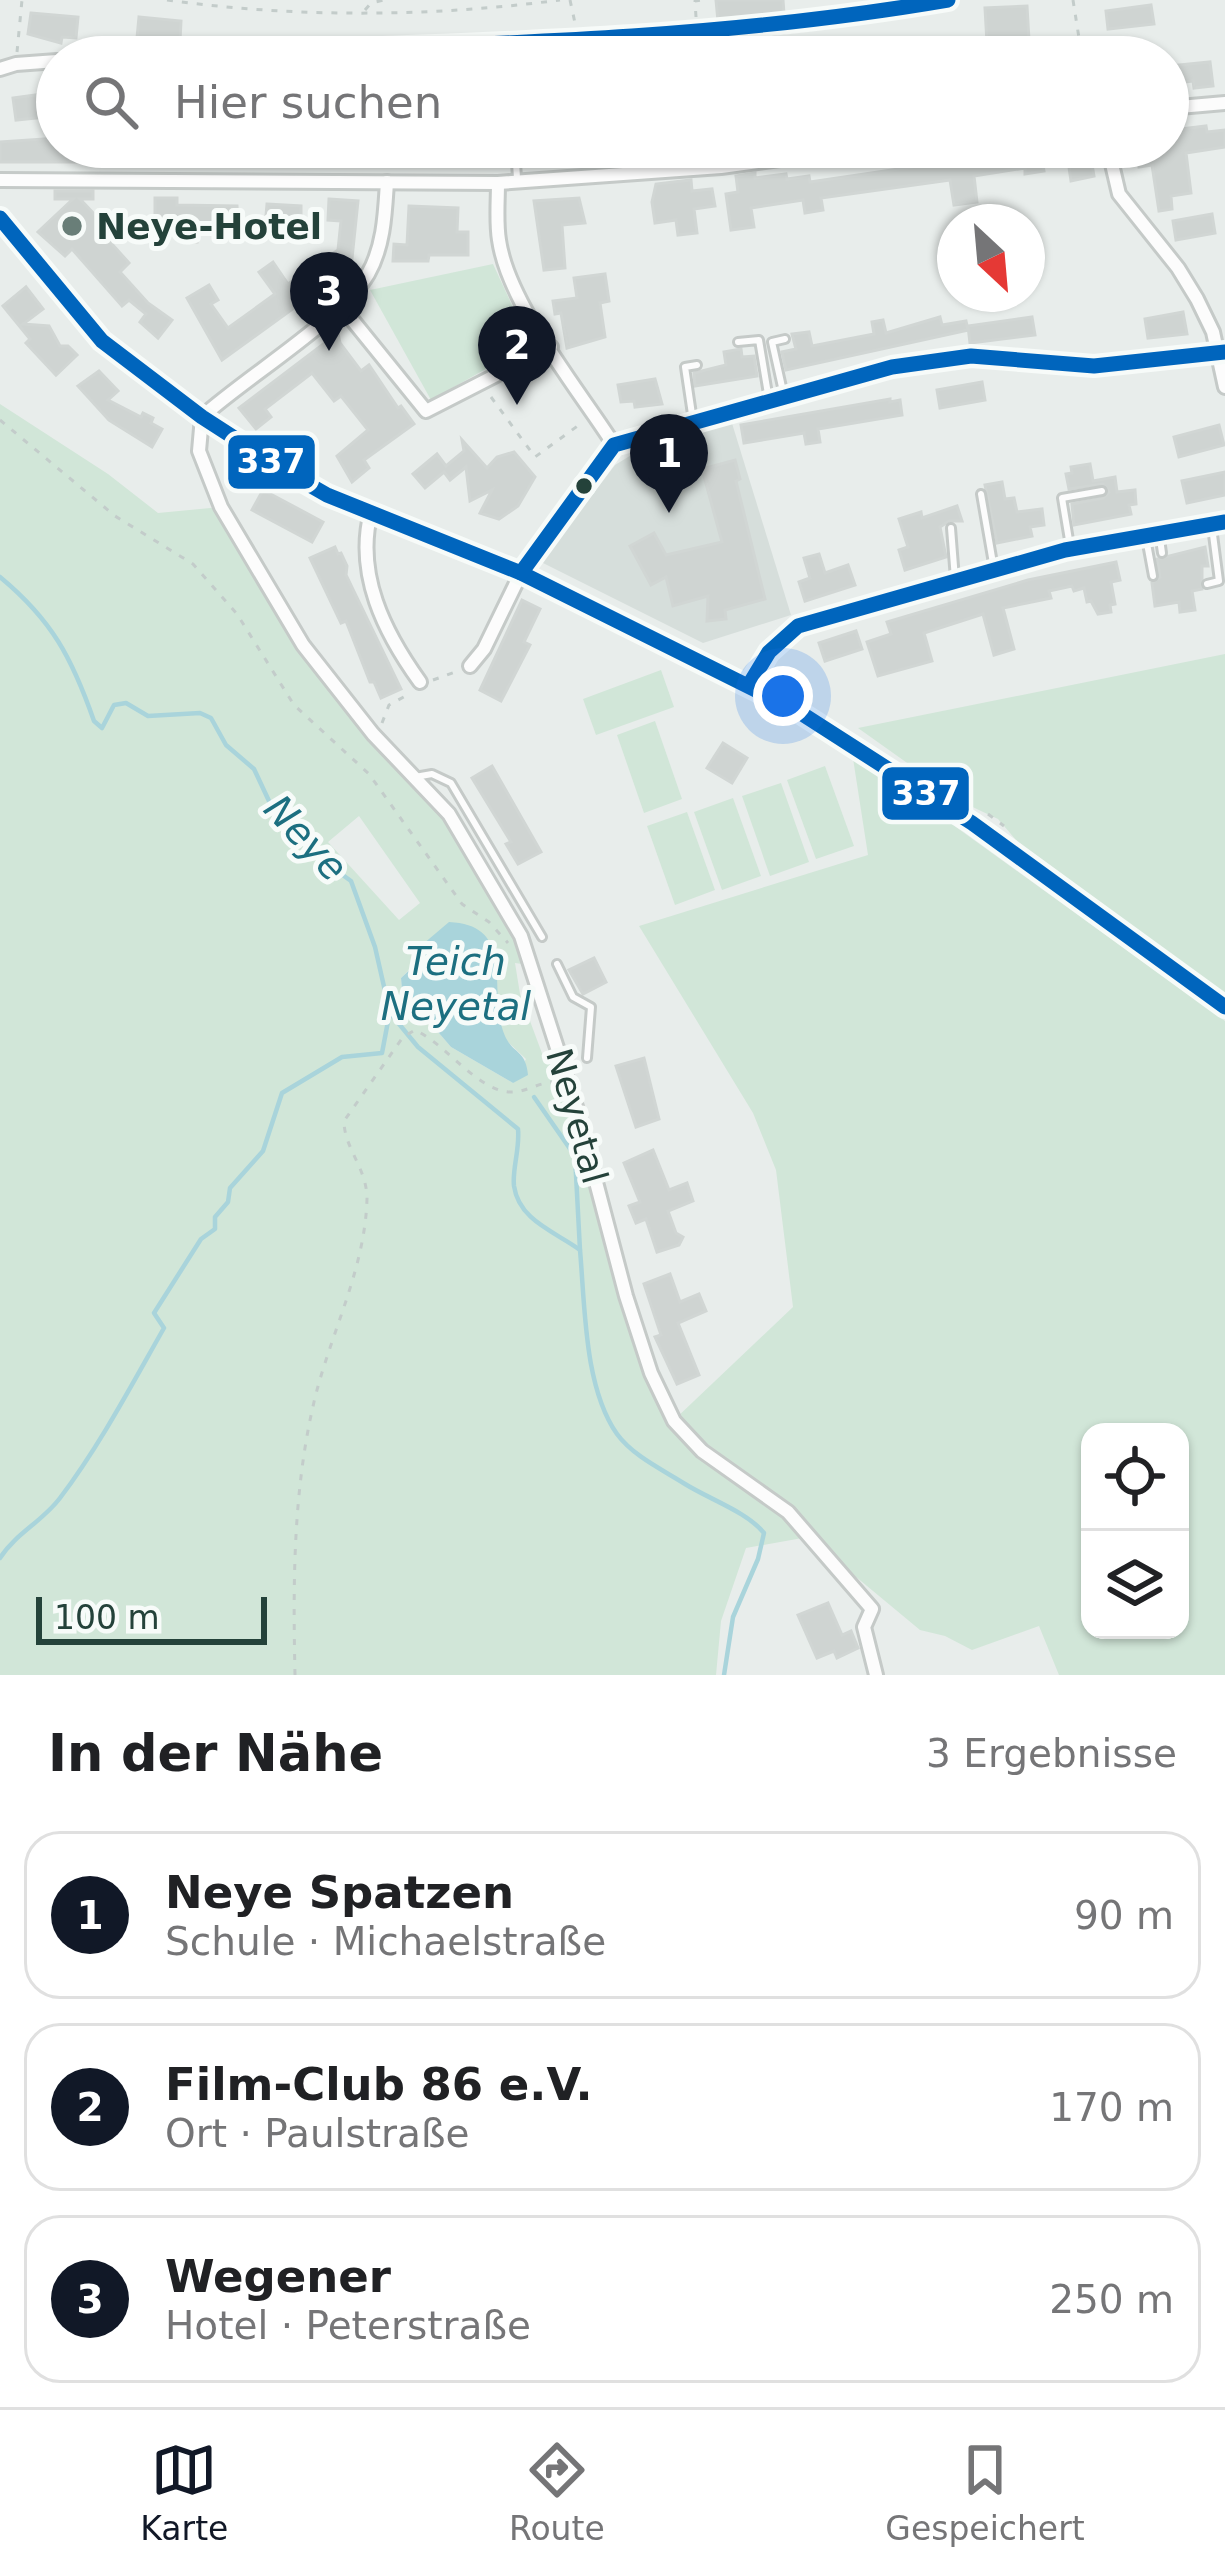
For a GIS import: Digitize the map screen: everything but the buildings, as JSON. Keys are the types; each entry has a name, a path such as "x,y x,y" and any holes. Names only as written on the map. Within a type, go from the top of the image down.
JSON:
{"street":[{"path":"676,36 948,0"},
{"path":"0,69 36,63"},
{"path":"1189,106 1225,103"},
{"path":"0,180 498,183 707,168"},
{"path":"1113,168 1120,194 1197,299 1220,353 1225,387"},
{"path":"202,417 341,307 368,274 383,232 387,182"},
{"path":"498,183 499,241 510,276 614,445"},
{"path":"0,218 102,341 202,417 327,495 521,573 749,685 884,763 1225,1007"},
{"path":"341,307 426,411 551,347"},
{"path":"470,666 484,649 521,573 614,445 892,367 971,356 1094,366 1220,353"},
{"name":"Neyetal","path":"202,417 200,451 221,507 303,645 373,734 449,814 521,936 568,1081 626,1296 651,1373 674,1420 702,1450 788,1512 872,1609 864,1628 876,1675"},
{"path":"371,512 365,536 368,580 399,653 420,682"},
{"path":"749,685 773,645 798,626 1070,549 1218,523"}],"lane":[{"path":"517,168 518,182"},
{"path":"776,398 772,342 785,339"},
{"path":"738,342 759,340 776,398"},
{"path":"693,421 685,367 697,365"},
{"path":"1070,549 1062,498 1102,491"},
{"path":"981,494 994,569"},
{"path":"1207,584 1219,581 1218,523"},
{"path":"951,528 956,579"},
{"path":"1152,533 1162,553"},
{"path":"1152,533 1153,576"},
{"path":"415,777 432,774 451,783 542,937"},
{"path":"557,964 572,997 591,1007 587,1058"}],"path":[{"path":"16,64 22,0"},
{"path":"166,0 293,12 560,0"},
{"path":"365,12 371,2 384,0"},
{"path":"570,0 575,23"},
{"path":"697,35 695,1 701,0"},
{"path":"1073,0 1079,36"},
{"path":"471,168 471,183"},
{"path":"481,383 535,457 594,413"},
{"path":"0,420 116,516 193,564 237,614 294,705 369,774 462,904 488,922 530,965"},
{"path":"442,678 470,666"},
{"path":"380,727 389,705 410,695"},
{"path":"296,1675 293,1566 313,1409 361,1245 367,1196 362,1164 344,1131 344,1121 403,1037 415,1030 442,1046 488,1088 514,1092 542,1082 568,1081"}],"shaded area":[{"path":"731,420 791,615 703,643 541,562 615,465 656,440"}],"green space":[{"path":"493,264 530,344 431,400 370,290"},
{"path":"0,404 108,474 158,513 221,507 303,645 449,814 530,965 515,963 520,994 543,1056 560,1051 626,1296 674,1420 793,1307 776,1170 753,1113 639,926 868,855 852,752 1225,1021 1225,1675 1059,1675 1039,1626 972,1650 920,1630 808,1537 746,1548 721,1621 716,1675 0,1675","holes":["359,816 420,903 399,920 328,842","420,959 526,1059 513,1083 451,1047 402,990 401,978"]},
{"path":"1225,654 1225,994 1016,840 998,819 962,802 858,728"},
{"path":"661,670 674,707 596,735 583,699"},
{"path":"655,721 682,799 644,813 617,735"},
{"path":"825,766 854,846 816,859 787,780"},
{"path":"781,783 809,862 770,876 742,796"},
{"path":"733,798 761,876 722,890 694,812"},
{"path":"687,812 715,890 675,905 647,826"}],"water":[{"name":"Teich Neyetal","path":"449,922 471,926 485,935 492,948 505,1036 527,1067 528,1075 513,1083 451,1047 402,990 401,978 420,960 416,950"}],"waterway":[{"name":"Neye","path":"0,577 34,609 58,642 94,721 102,728 114,705 126,703 148,716 200,713 211,718 226,745 254,769 269,801 326,863 351,881 375,947 390,1013 418,1047 518,1129 517,1198 531,1217 580,1250 592,1370 617,1434 649,1462 738,1512 764,1533 733,1617 724,1675"},
{"path":"0,1558 53,1506 102,1436 164,1328 154,1313 201,1239 215,1229 215,1217 228,1202 230,1188 263,1151 282,1093 342,1057 382,1053 389,1016"},
{"path":"534,1097 575,1156 580,1250"}],"transit line":[{"name":"337","path":"628,36 747,27 948,0"},
{"name":"337","path":"0,218 102,341 202,417 287,472 327,495 521,573 796,710 972,823 1225,1007"},
{"name":"337","path":"521,573 614,445 892,367 971,356 1094,366 1225,352"},
{"name":"337","path":"749,685 769,652 798,626 1065,550 1225,522"}],"place":[{"name":"Neye-Hotel","path":"72,226"},
{"name":"Wegener","path":"329,351"},
{"name":"Film-Club 86 e.V.","path":"517,405"},
{"name":"Neye Spatzen","path":"669,513"}]}
